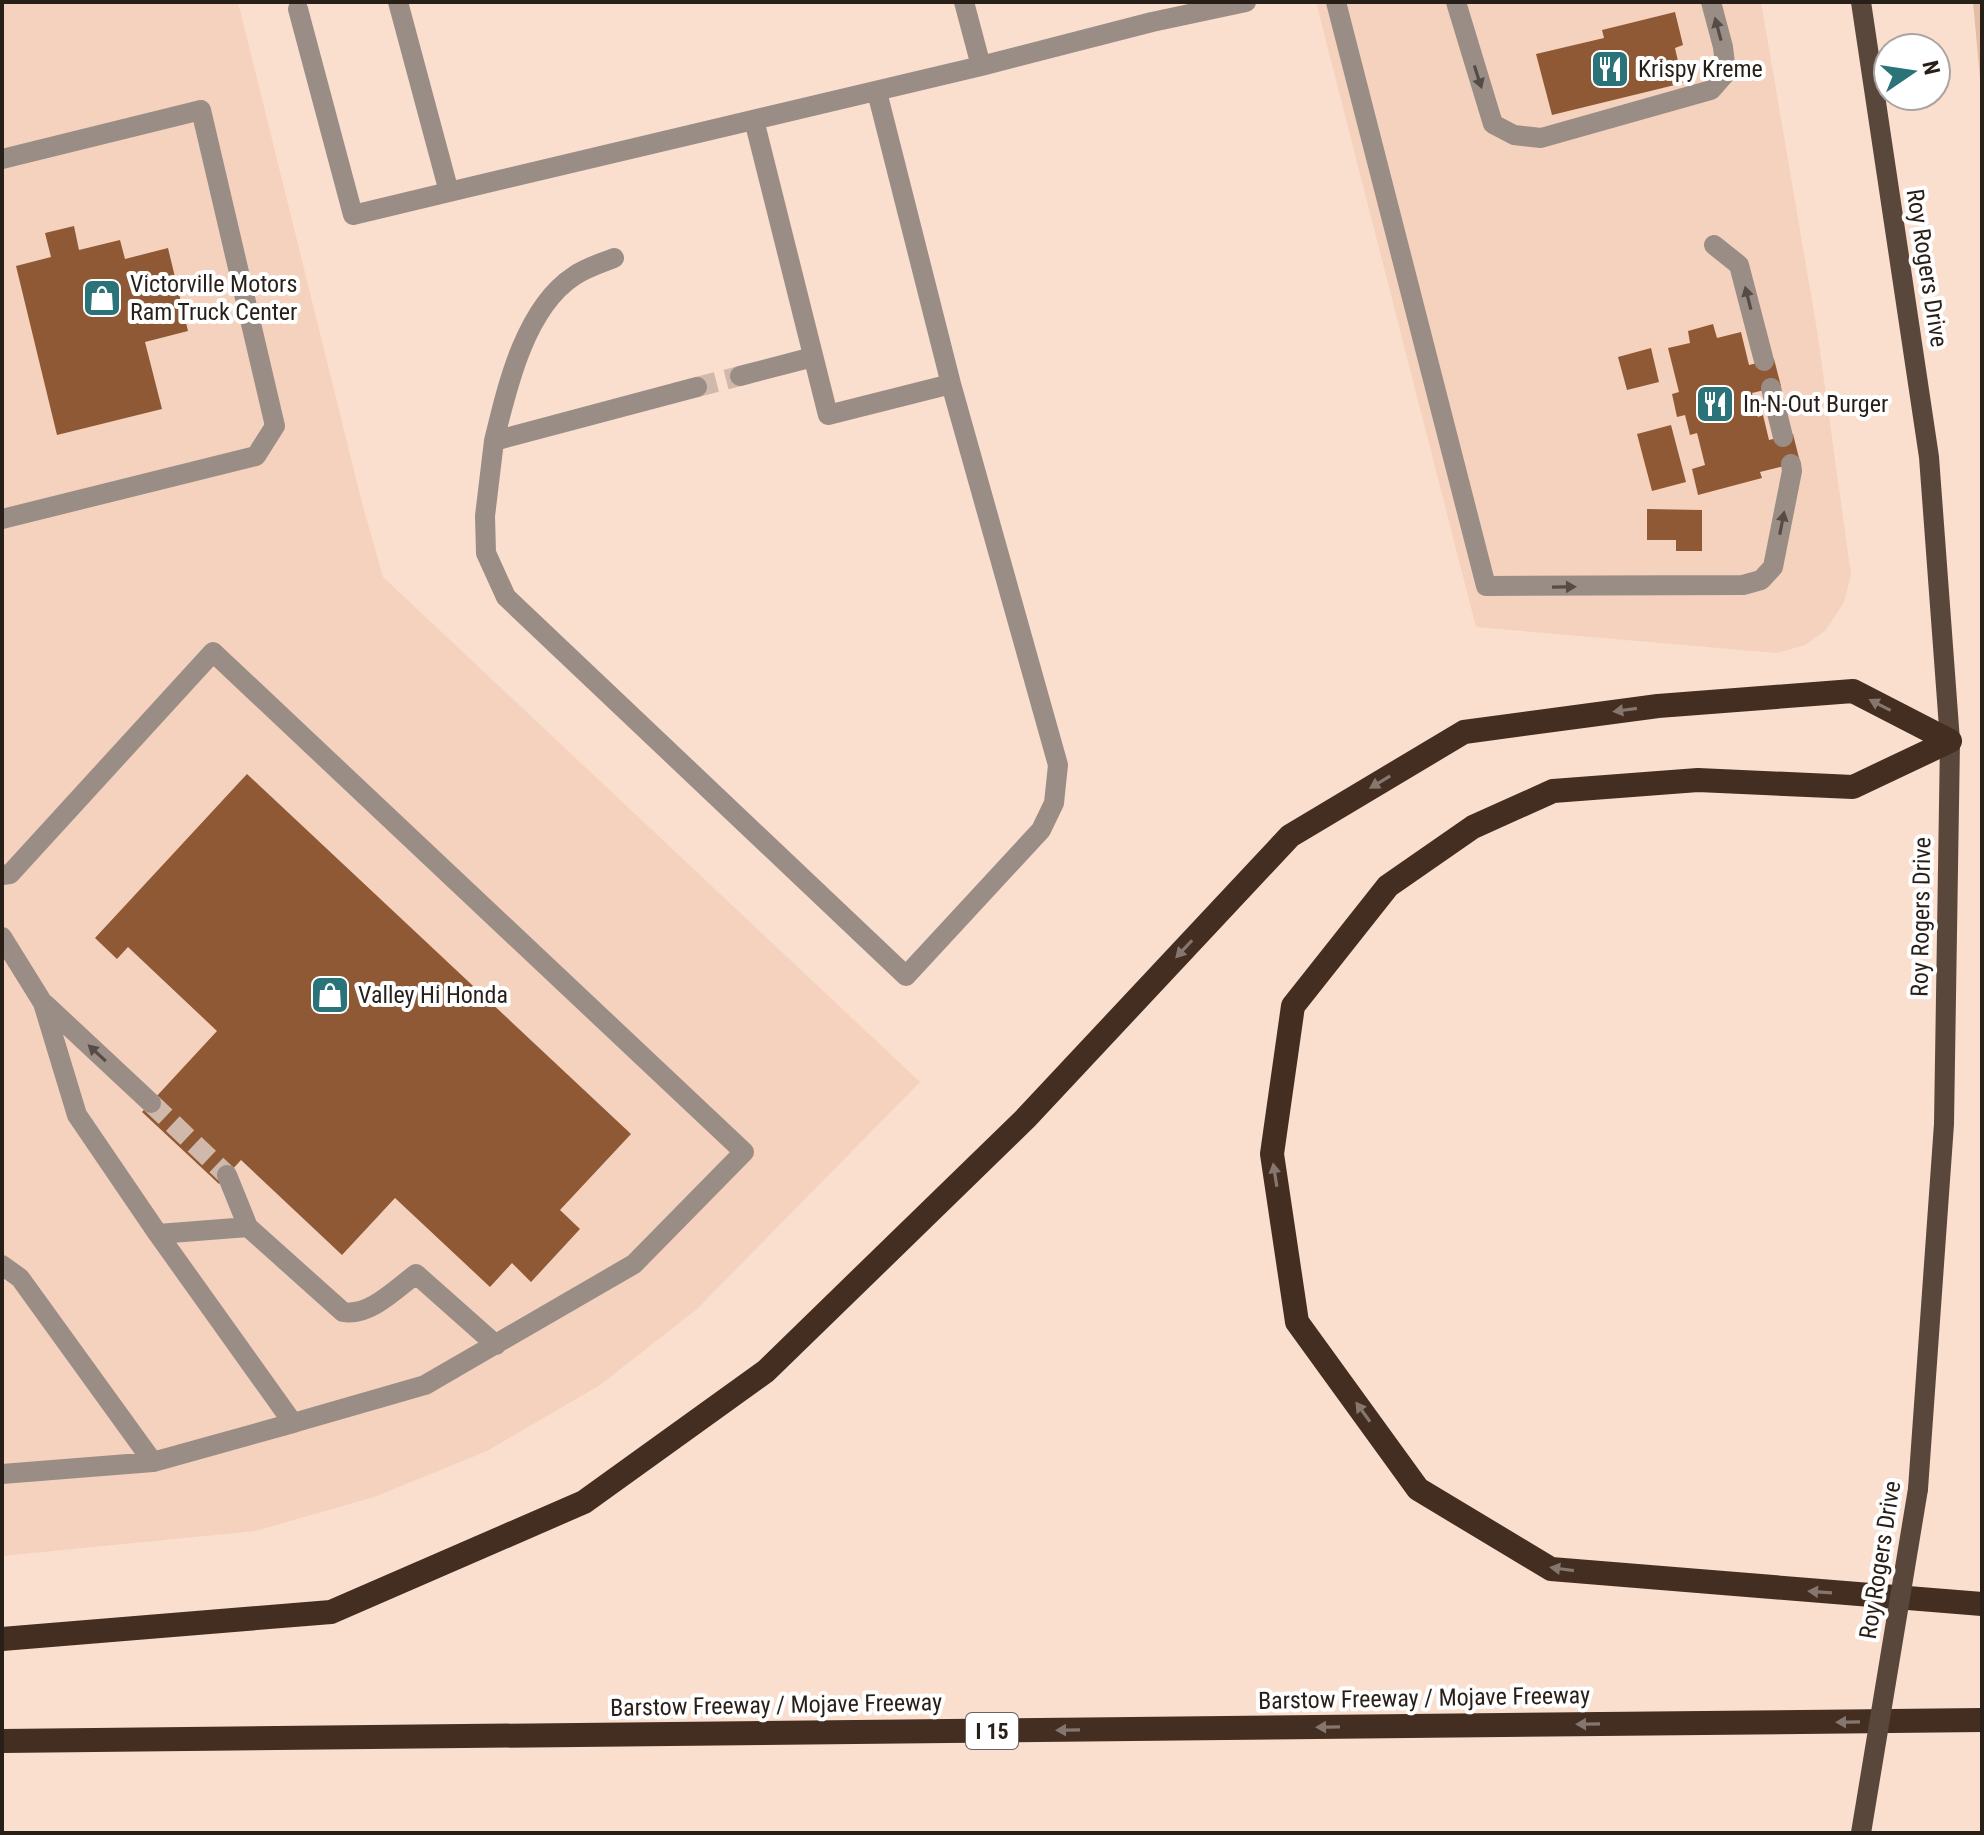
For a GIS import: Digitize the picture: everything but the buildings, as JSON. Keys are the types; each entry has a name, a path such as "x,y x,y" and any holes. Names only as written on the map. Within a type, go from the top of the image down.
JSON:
{"highway":[{"path":"2,1639 331,1612 584,1502 766,1371 1025,1119 1290,836 1464,732 1658,706 1853,691 1950,741"},
{"path":"1950,741 1853,787 1698,780 1553,791 1473,827 1388,886 1293,1006 1272,1154 1297,1322 1418,1489 1551,1569 1982,1604"},
{"name":"Barstow Freeway / Mojave Freeway","path":"2,1741 1982,1720"}],"main road":[{"name":"Roy Rogers Drive","path":"1861,2 1929,457 1950,741 1944,1124 1918,1489 1861,1833"}],"lane":[{"path":"398,2 449,192"},
{"path":"964,2 981,66"},
{"path":"298,9 353,215 1246,2"},
{"path":"1336,2 1486,586 1743,585 1761,580 1773,567 1791,464"},
{"path":"1456,2 1493,124 1514,135 1541,138 1711,90 1726,73 1723,47 1711,2"},
{"path":"614,258 574,275 550,296 510,376 494,441 485,516 486,553 506,597 906,976 1041,830 1054,803 1058,765 951,384 877,92"},
{"path":"2,159 201,110 275,426 256,456 2,519"},
{"path":"754,120 828,415 951,384"},
{"path":"1714,245 1739,265 1764,361"},
{"path":"740,376 813,357"},
{"path":"494,441 697,387"},
{"path":"1771,388 1783,437"},
{"path":"2,875 10,874 213,652 744,1152 634,1264 425,1385 153,1462 2,1474"},
{"path":"2,937 43,1003 77,1115 293,1423"},
{"path":"43,1003 151,1103"},
{"path":"227,1175 248,1227 343,1312 354,1314 365,1310 416,1274 496,1345"},
{"path":"158,1234 248,1227"},
{"path":"2,1265 20,1278 153,1462"}],"shaded area":[{"path":"2,2 238,2 383,577 920,1082 697,1309 600,1385 487,1451 374,1497 255,1531 2,1556"},
{"path":"1316,2 1761,2 1817,330 1851,575 1844,602 1826,630 1805,645 1777,653 1476,627"},
{"path":"1973,2 1982,2 1982,100"}],"tunnel":[{"path":"697,387 740,376"},
{"path":"151,1103 227,1175"}],"place":[{"name":"Krispy Kreme","path":"1610,69"},
{"name":"Victorville Motors Ram Truck Center","path":"102,298"},
{"name":"In-N-Out Burger","path":"1715,404"},
{"name":"Valley Hi Honda","path":"330,995"}]}
